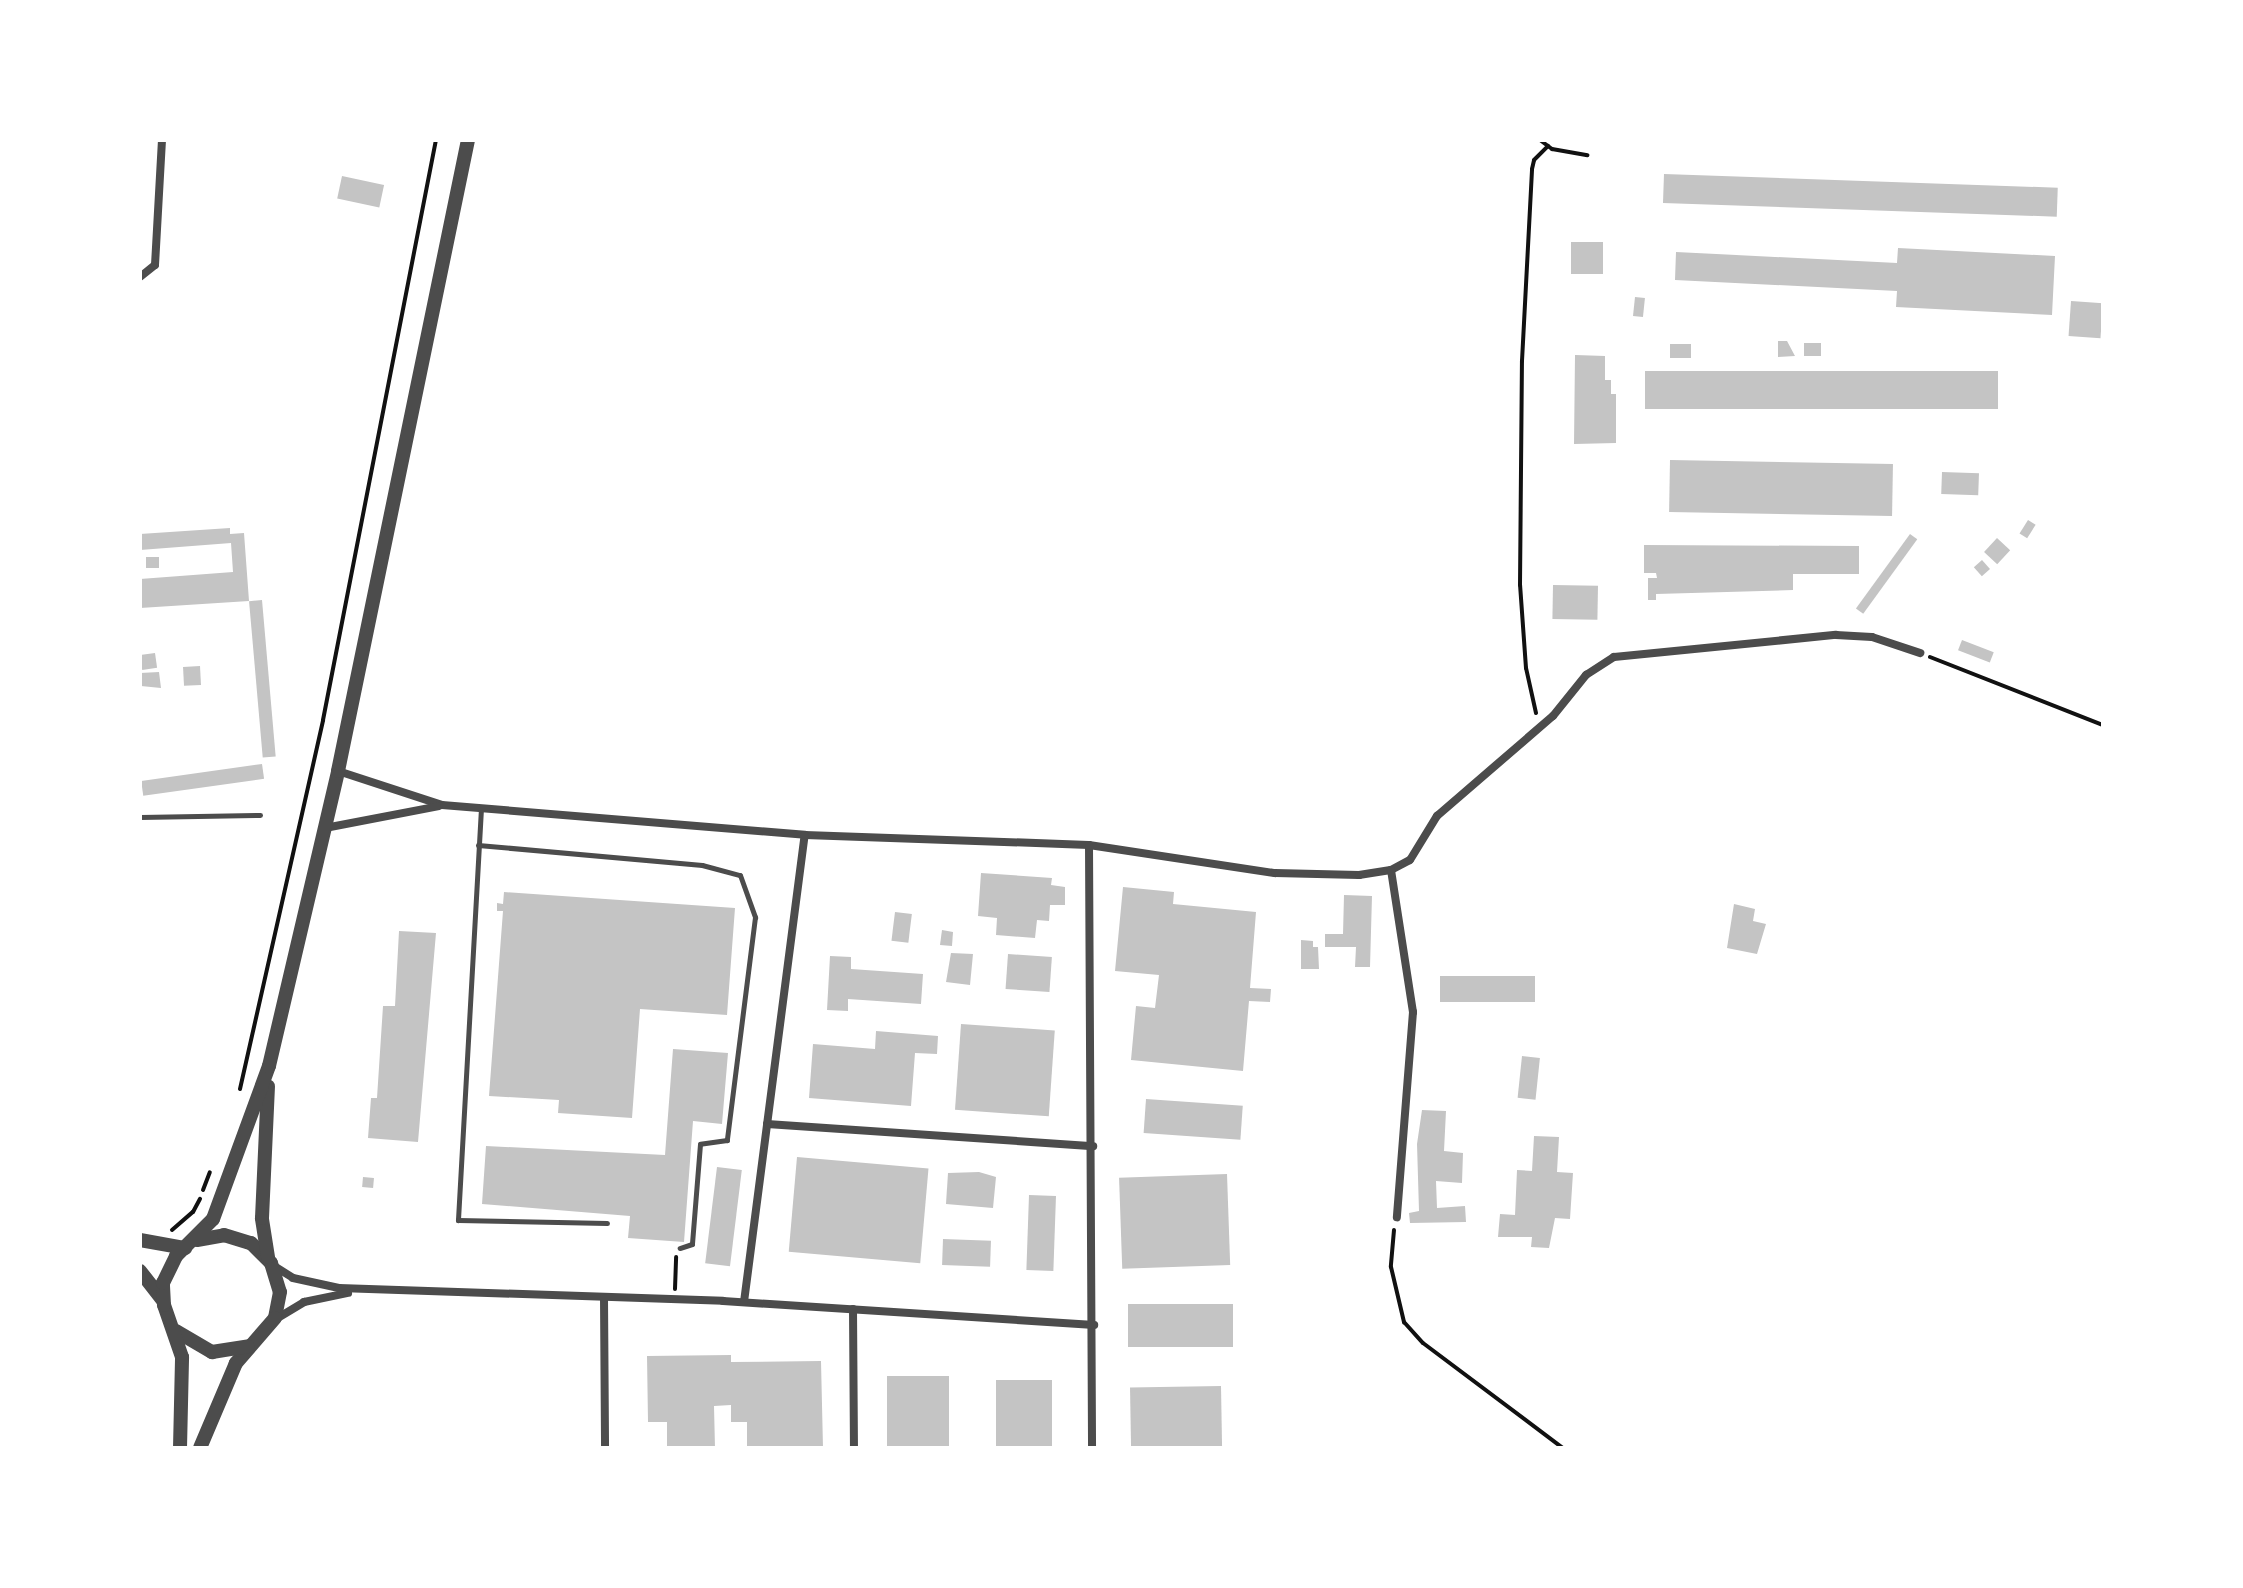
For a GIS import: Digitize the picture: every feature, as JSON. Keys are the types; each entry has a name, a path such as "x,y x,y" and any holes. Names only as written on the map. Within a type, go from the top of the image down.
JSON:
{"street":[{"path":"140,277 155,265 162,140"},
{"path":"163,1303 167,1272 213,1219 269,1066 338,771 468,140"},
{"path":"338,771 442,805 805,835 1089,845 1318,877 1391,870 1410,860 1437,816 1540,727 1586,675 1614,657 1836,635 1872,637 1920,653"},
{"path":"325,828 442,805"},
{"path":"744,1302 805,835"},
{"path":"1089,845 1094,1325 1092,1448"},
{"path":"1391,870 1413,1012 1397,1217"},
{"path":"269,1066 262,1218 280,1292 270,1327"},
{"path":"767,1124 1093,1146"},
{"path":"146,1242 187,1246 229,1235 251,1243 270,1260 305,1282 364,1290 744,1302 1094,1325"},
{"path":"140,1271 163,1303 183,1369 180,1448"},
{"path":"200,1448 232,1371 254,1342 304,1302 364,1290"},
{"path":"604,1298 605,1448"},
{"path":"853,1309 854,1448"},
{"path":"173,1328 189,1343 212,1352 236,1350 254,1342"}],"lane":[{"path":"481,808 458,1220 607,1223"},
{"path":"140,817 260,815"},
{"path":"478,845 702,865 740,875 755,917 727,1140 700,1144 692,1244 680,1248"}],"path":[{"path":"239,1095 323,720 436,140"},
{"path":"1540,140 1548,146 1587,155"},
{"path":"1540,727 1522,630 1520,483 1532,169 1534,160 1548,146"},
{"path":"1920,653 2103,725"},
{"path":"146,1242 193,1212 212,1168"},
{"path":"1397,1217 1391,1267 1404,1322 1423,1343 1563,1448"},
{"path":"675,1299 680,1248"}],"building":[{"path":"1664,174 2058,188 2057,217 1663,203"},
{"path":"342,176 384,185 379,207 337,198"},
{"path":"1571,242 1603,242 1603,274 1571,274"},
{"path":"1898,248 2055,256 2052,315 1896,307 1897,291 1675,280 1676,252 1897,263"},
{"path":"1635,297 1645,298 1643,317 1633,316"},
{"path":"2071,301 2103,303 2100,338 2069,336"},
{"path":"1778,341 1787,341 1795,356 1778,357"},
{"path":"1804,343 1821,343 1821,356 1804,356"},
{"path":"1670,344 1691,344 1691,358 1670,358"},
{"path":"1575,355 1605,356 1605,380 1611,380 1611,394 1616,394 1616,443 1574,444"},
{"path":"1645,371 1998,371 1998,409 1645,409"},
{"path":"1670,460 1893,464 1892,516 1669,512"},
{"path":"1942,472 1979,473 1978,495 1941,494"},
{"path":"2028,520 2036,525 2027,538 2020,534"},
{"path":"230,528 230,534 244,533 249,601 140,608 140,579 233,572 231,543 140,550 140,534"},
{"path":"1910,534 1917,539 1863,614 1856,608"},
{"path":"1997,538 2010,550 1997,564 1984,552"},
{"path":"1644,545 1859,546 1859,574 1793,574 1793,590 1656,594 1656,600 1648,600 1648,578 1657,578 1656,573 1644,573"},
{"path":"146,557 159,557 159,568 146,568"},
{"path":"1982,560 1990,569 1982,576 1974,567"},
{"path":"1553,585 1598,586 1597,620 1552,619"},
{"path":"262,600 276,756 263,758 249,601"},
{"path":"1962,640 1994,652 1990,662 1958,650"},
{"path":"155,653 157,668 142,670 140,655"},
{"path":"200,666 201,685 184,686 183,667"},
{"path":"159,672 161,688 141,686 140,673"},
{"path":"262,764 264,779 143,796 141,781"},
{"path":"981,873 1052,878 1051,885 1065,887 1065,905 1050,905 1049,921 1037,920 1035,938 996,935 997,918 978,916"},
{"path":"1123,887 1174,892 1173,904 1256,912 1250,988 1271,989 1270,1002 1249,1001 1243,1071 1131,1060 1136,1006 1155,1008 1159,975 1115,971"},
{"path":"504,892 735,908 727,1015 640,1009 632,1118 558,1113 559,1100 489,1096 503,911 497,911 497,903 503,904"},
{"path":"1344,895 1372,896 1370,967 1355,967 1356,947 1325,947 1325,934 1343,934"},
{"path":"1734,904 1755,909 1753,921 1766,924 1757,954 1727,948"},
{"path":"895,912 912,914 908,943 891,941"},
{"path":"942,930 953,932 952,946 940,945"},
{"path":"399,931 436,933 418,1142 368,1138 371,1098 377,1098 383,1006 395,1006"},
{"path":"1301,940 1313,941 1313,947 1318,947 1319,969 1301,969"},
{"path":"951,953 973,954 970,985 946,982"},
{"path":"1008,954 1052,957 1049,992 1006,989"},
{"path":"830,956 851,957 851,969 923,974 921,1004 848,999 848,1011 827,1010"},
{"path":"1440,976 1535,976 1535,1002 1440,1002"},
{"path":"961,1024 1055,1031 1049,1116 955,1110"},
{"path":"876,1031 938,1036 937,1054 915,1053 911,1106 809,1098 813,1044 875,1049"},
{"path":"673,1049 728,1053 722,1124 693,1121 684,1242 628,1238 630,1216 482,1204 486,1146 665,1155"},
{"path":"1522,1056 1540,1058 1536,1100 1518,1098"},
{"path":"1146,1099 1243,1106 1240,1140 1144,1133"},
{"path":"1422,1110 1446,1111 1444,1151 1463,1153 1462,1183 1436,1181 1437,1208 1465,1206 1466,1222 1410,1223 1409,1213 1419,1211 1417,1144"},
{"path":"1534,1136 1559,1137 1557,1172 1573,1173 1570,1219 1555,1218 1549,1248 1531,1247 1532,1237 1498,1237 1500,1214 1515,1215 1517,1170 1532,1171"},
{"path":"797,1157 928,1169 920,1263 789,1252"},
{"path":"717,1167 742,1170 730,1266 705,1263"},
{"path":"979,1172 996,1177 993,1208 946,1204 948,1173"},
{"path":"1227,1174 1230,1265 1122,1269 1119,1178"},
{"path":"363,1177 374,1178 373,1188 362,1187"},
{"path":"1029,1195 1056,1196 1053,1271 1026,1270"},
{"path":"943,1239 991,1241 990,1267 942,1265"},
{"path":"1128,1304 1233,1304 1233,1347 1128,1347"},
{"path":"731,1355 731,1362 821,1361 823,1448 747,1448 747,1422 731,1422 731,1405 714,1406 715,1448 667,1448 667,1422 648,1422 647,1356"},
{"path":"887,1376 949,1376 949,1448 887,1448"},
{"path":"996,1380 1052,1380 1052,1448 996,1448"},
{"path":"1221,1386 1222,1448 1131,1448 1130,1388"}]}
